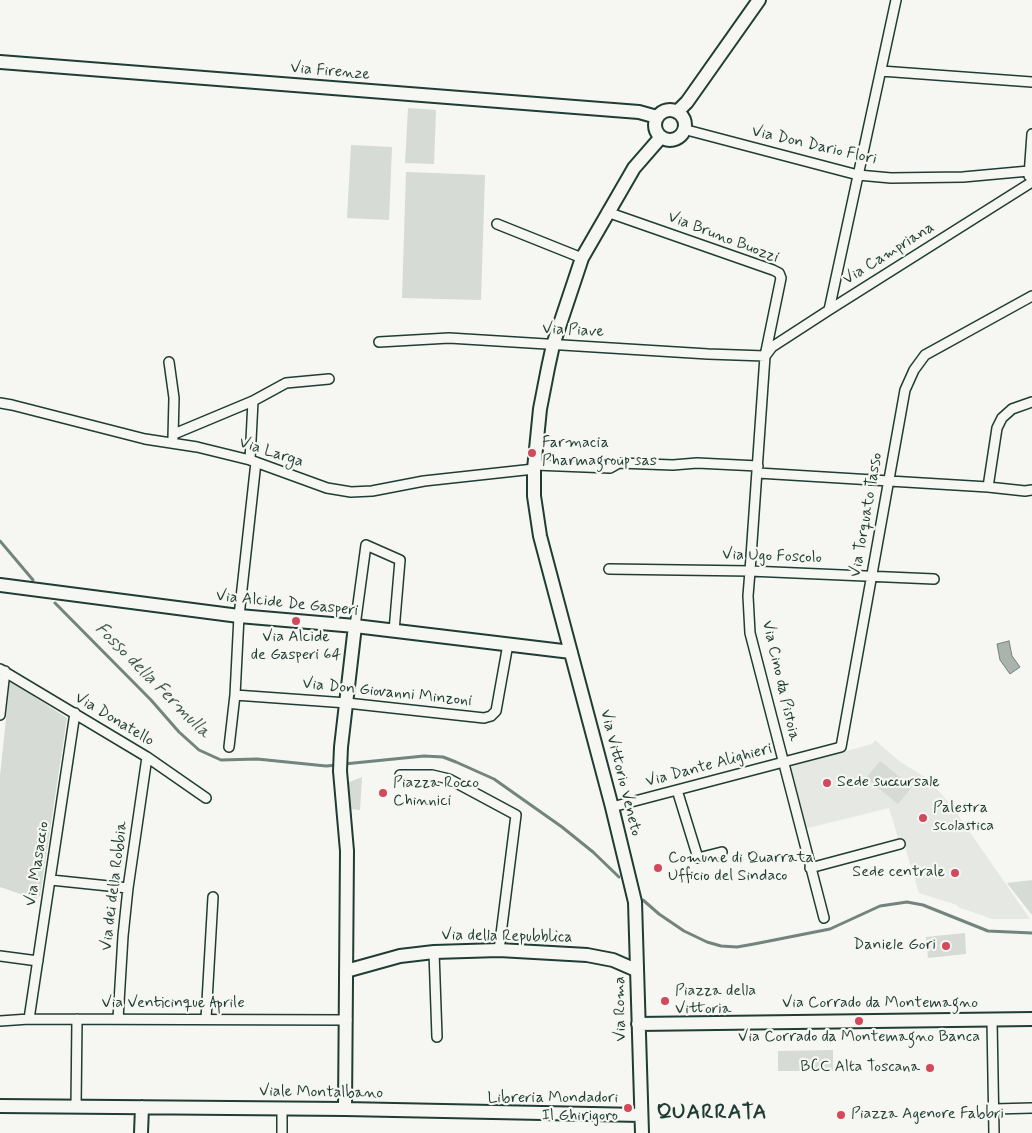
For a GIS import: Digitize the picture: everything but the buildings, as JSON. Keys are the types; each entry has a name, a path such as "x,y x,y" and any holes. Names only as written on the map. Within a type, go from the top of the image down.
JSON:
{"street":[{"path":"676,112 687,102 759,0"},
{"path":"829,310 896,0"},
{"name":"Via Firenze","path":"0,62 639,112 657,117"},
{"path":"881,72 1032,82"},
{"path":"668,110 676,112 683,120 684,129 680,135 673,139 668,140 661,137 656,131 657,117 668,110"},
{"name":"Via Don Dario Flori","path":"684,129 858,176 954,178 1029,171"},
{"path":"1031,183 1029,171 1032,134"},
{"name":"Via Vittorio Veneto","path":"635,902 612,806 540,536 534,496 540,410 553,345 582,258 634,168 661,137"},
{"name":"Via Campriana","path":"765,356 772,348 829,310 1031,183"},
{"name":"Via Bruno Buozzi","path":"607,212 779,273 781,278 765,356"},
{"path":"497,224 582,258"},
{"name":"Via Torquato Tasso","path":"784,762 841,747 901,407 905,390 914,370 925,355 1032,296"},
{"name":"Via Piave","path":"379,342 449,338 765,356"},
{"name":"Via Cino da Pistoia","path":"765,356 748,596 750,633 824,918"},
{"path":"169,362 174,398 174,438 253,401 286,383 329,379"},
{"path":"229,747 235,694 239,616 253,461 253,401"},
{"path":"988,487 997,428 1002,418 1012,409 1032,402"},
{"name":"Via Larga","path":"0,403 145,439 174,438 197,447 253,461 327,488 351,492 372,491 424,481 535,467 610,468 618,463 673,465 697,463 889,482 1032,490"},
{"path":"346,1109 347,851 340,772 341,747 366,545 400,560 394,631"},
{"name":"Via Ugo Foscolo","path":"609,569 750,571 934,580"},
{"name":"Via Alcide De Gasperi","path":"0,585 62,595 239,616 355,626 571,652"},
{"name":"Via Don Giovanni Minzoni","path":"235,694 347,703 484,718 496,712 508,644"},
{"name":"Via Donatello","path":"0,715 2,670 147,757 206,798"},
{"name":"Via Masaccio","path":"29,1019 75,713"},
{"name":"Via dei della Robbia","path":"118,1019 122,944 128,888 147,757"},
{"name":"Via Dante Alighieri","path":"612,806 784,762"},
{"path":"400,775 432,775 449,778 516,815 499,950"},
{"path":"677,790 698,858 722,852"},
{"path":"810,868 900,844"},
{"path":"51,880 128,888"},
{"path":"206,1019 213,897"},
{"name":"Via Roma","path":"635,902 642,1133"},
{"name":"Via della Repubblica","path":"346,971 400,956 434,952 499,950 586,955 613,960 636,970"},
{"path":"434,952 437,1038"},
{"path":"0,956 38,961"},
{"path":"76,1107 77,1019"},
{"name":"Via Corrado da Montemagno","path":"638,1024 1032,1019"},
{"name":"Via Venticinque Aprile","path":"0,1020 347,1020"},
{"path":"992,1020 994,1133"},
{"name":"Viale Montalbano","path":"0,1106 282,1108 641,1115"},
{"path":"141,1133 142,1107"},
{"path":"282,1108 282,1133"},
{"path":"994,1109 1032,1108"}],"shaded area":[{"path":"408,108 436,110 434,164 405,163"},
{"path":"351,145 392,147 389,220 347,218"},
{"path":"406,172 485,175 481,300 402,298"},
{"path":"1009,641 1012,656 1020,667 1010,674 1000,660 997,644"},
{"path":"10,681 67,718 40,896 35,899 0,887 0,776"},
{"path":"875,740 899,761 928,779 951,805 1030,919 992,919 919,893 905,847 901,848 889,808 804,829 788,767 872,744"},
{"path":"880,761 912,787 898,804 866,778"},
{"path":"362,777 360,810 350,809 347,783"},
{"path":"1032,880 1032,915 1007,883"},
{"name":"Daniele Gori","path":"965,933 966,954 928,958 926,937"},
{"path":"833,1050 833,1071 778,1071 778,1051"}],"waterway":[{"name":"Fosso della Fermulla","path":"0,541 33,580"},
{"name":"Fosso della Fermulla","path":"55,603 151,700 179,732 199,750 221,760 257,759 326,766 338,765"},
{"name":"Fosso della Fermulla","path":"344,764 424,756 443,757 456,762 494,779 562,827 593,852 619,877"},
{"name":"Fosso della Fermulla","path":"643,900 659,914 684,931 707,942 721,946 737,947 830,929 880,906 907,902 923,905 988,931 1032,933"}],"place":[{"name":"Farmacia Pharmagroup sas","path":"532,453"},
{"name":"Via Alcide de Gasperi 64","path":"296,621"},
{"name":"Sede succursale","path":"827,783"},
{"name":"Piazza Rocco Chinnici","path":"383,793"},
{"name":"Palestra scolastica","path":"923,818"},
{"name":"Comune di Quarrata Ufficio del Sindaco","path":"658,868"},
{"name":"Sede centrale","path":"955,873"},
{"name":"Daniele Gori","path":"946,946"},
{"name":"Piazza della Vittoria","path":"665,1001"},
{"name":"Via Corrado da Montemagno Banca","path":"859,1021"},
{"name":"BCC Alta Toscana","path":"930,1068"},
{"name":"Libreria Mondadori Il Ghirigoro","path":"628,1108"},
{"name":"Piazza Agenore Fabbri","path":"841,1115"}],"district":[{"name":"QUARRATA","path":"712,1114"}]}
